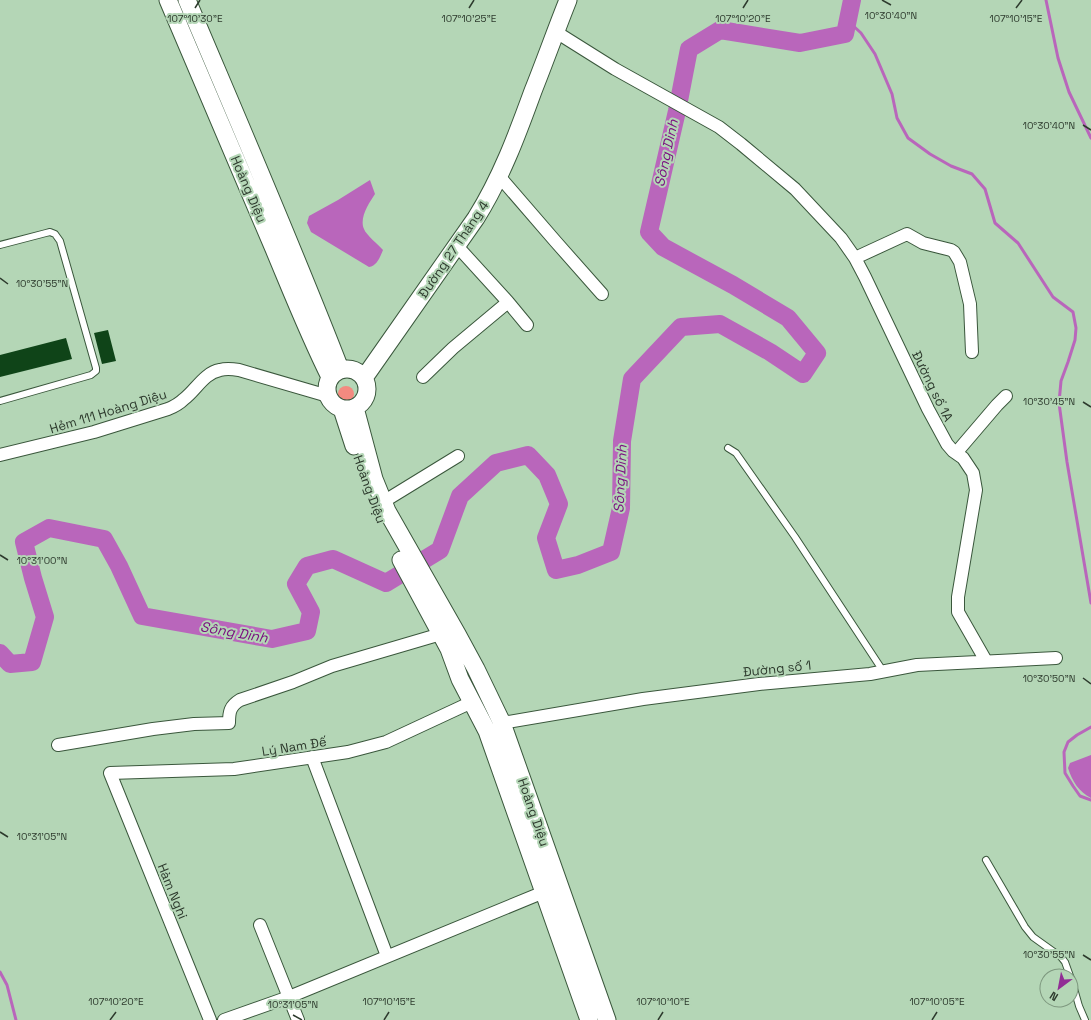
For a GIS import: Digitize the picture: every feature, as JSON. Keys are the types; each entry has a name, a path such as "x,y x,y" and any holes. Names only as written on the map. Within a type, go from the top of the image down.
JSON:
{"main road":[{"name":"Hoàng Diệu","path":"168,0 316,350 335,373"},
{"name":"Hoàng Diệu","path":"187,0 313,299 335,373"},
{"name":"Đường 27 Tháng 4","path":"364,378 457,246 486,202 514,143 568,0"},
{"path":"347,368 354,369 364,378 367,383 367,395 360,405 349,408 336,406 331,402 326,390 327,383 335,373 347,368"},
{"name":"Hoàng Diệu","path":"349,408 398,543"},
{"name":"Hoàng Diệu","path":"349,408 369,494 376,512 398,543"},
{"path":"398,543 438,615"},
{"name":"Hoàng Diệu","path":"438,615 441,634 449,648 460,678 487,731 553,899 607,1020"},
{"name":"Hoàng Diệu","path":"438,615 476,670 502,723 553,899 585,1018"}],"street":[{"name":"Đường số 1A","path":"556,32 656,93 719,127 795,189 841,238 855,258 946,444 963,458 973,473 976,490 958,597 958,612 986,661"},
{"path":"499,176 602,294"},
{"path":"855,258 907,234 923,244 944,248 954,252 960,262 970,304 972,352"},
{"path":"457,246 527,325"},
{"path":"424,377 453,348 508,302"},
{"name":"Hẻm 111 Hoàng Diệu","path":"0,455 94,432 168,410 185,399 208,376 219,370 240,370 328,396"},
{"path":"956,453 1006,396"},
{"path":"383,502 458,456"},
{"path":"58,745 153,729 194,724 229,723 231,708 240,700 294,682 332,666 441,634"},
{"name":"Đường số 1","path":"502,723 643,699 759,684 870,674 917,666 1056,658"},
{"name":"Lý Nam Đế","path":"110,773 234,769 348,752 386,742 472,702"},
{"path":"312,757 386,956"},
{"name":"Hàm Nghi","path":"110,773 210,1020"},
{"path":"224,1020 289,997 386,956 553,899"},
{"path":"260,925 298,1020"}],"lane":[{"path":"0,245 50,232 55,234 60,241 96,368 94,374 0,401"},
{"path":"728,448 736,453 795,537 883,672"},
{"path":"986,860 1025,927 1033,937 1062,957 1067,968"},
{"path":"1079,1006 1085,1020"}],"shaded area":[{"path":"370,180 375,194 365,211 363,225 367,234 383,250 376,263 369,267 311,232 307,223 309,216"},
{"path":"346,386 352,388 354,394 352,400 346,402 340,400 338,394 340,388"},
{"path":"1091,755 1091,798 1076,786 1068,768 1070,763"}],"building":[{"path":"108,330 116,361 102,364 94,333"},
{"path":"66,338 72,359 0,377 0,355"}],"waterway":[{"name":"Sông Dinh","path":"0,653 10,664 32,662 45,617 24,542 49,528 104,539 119,566 142,616 272,639 307,631 311,612 296,584 307,566 333,559 386,583 440,550 460,496 496,463 528,455 547,475 559,504 546,538 556,570 578,565 611,552 621,508 622,441 632,379 681,327 720,324 770,352 803,374 817,353 788,318 733,285 663,247 649,232 677,111 689,49 720,30 800,43 845,34 852,0"},
{"path":"1046,0 1058,58 1069,92 1091,138"},
{"path":"848,21 861,33 875,54 892,94 897,118 908,138 930,154 951,166 972,174 985,189 995,223 1018,243 1053,297 1073,312 1076,328 1075,340 1061,381 1059,403 1067,462 1091,603"},
{"path":"1091,727 1068,742 1064,752 1065,773 1080,796 1091,800"},
{"path":"0,972 7,985 16,1020"}]}
